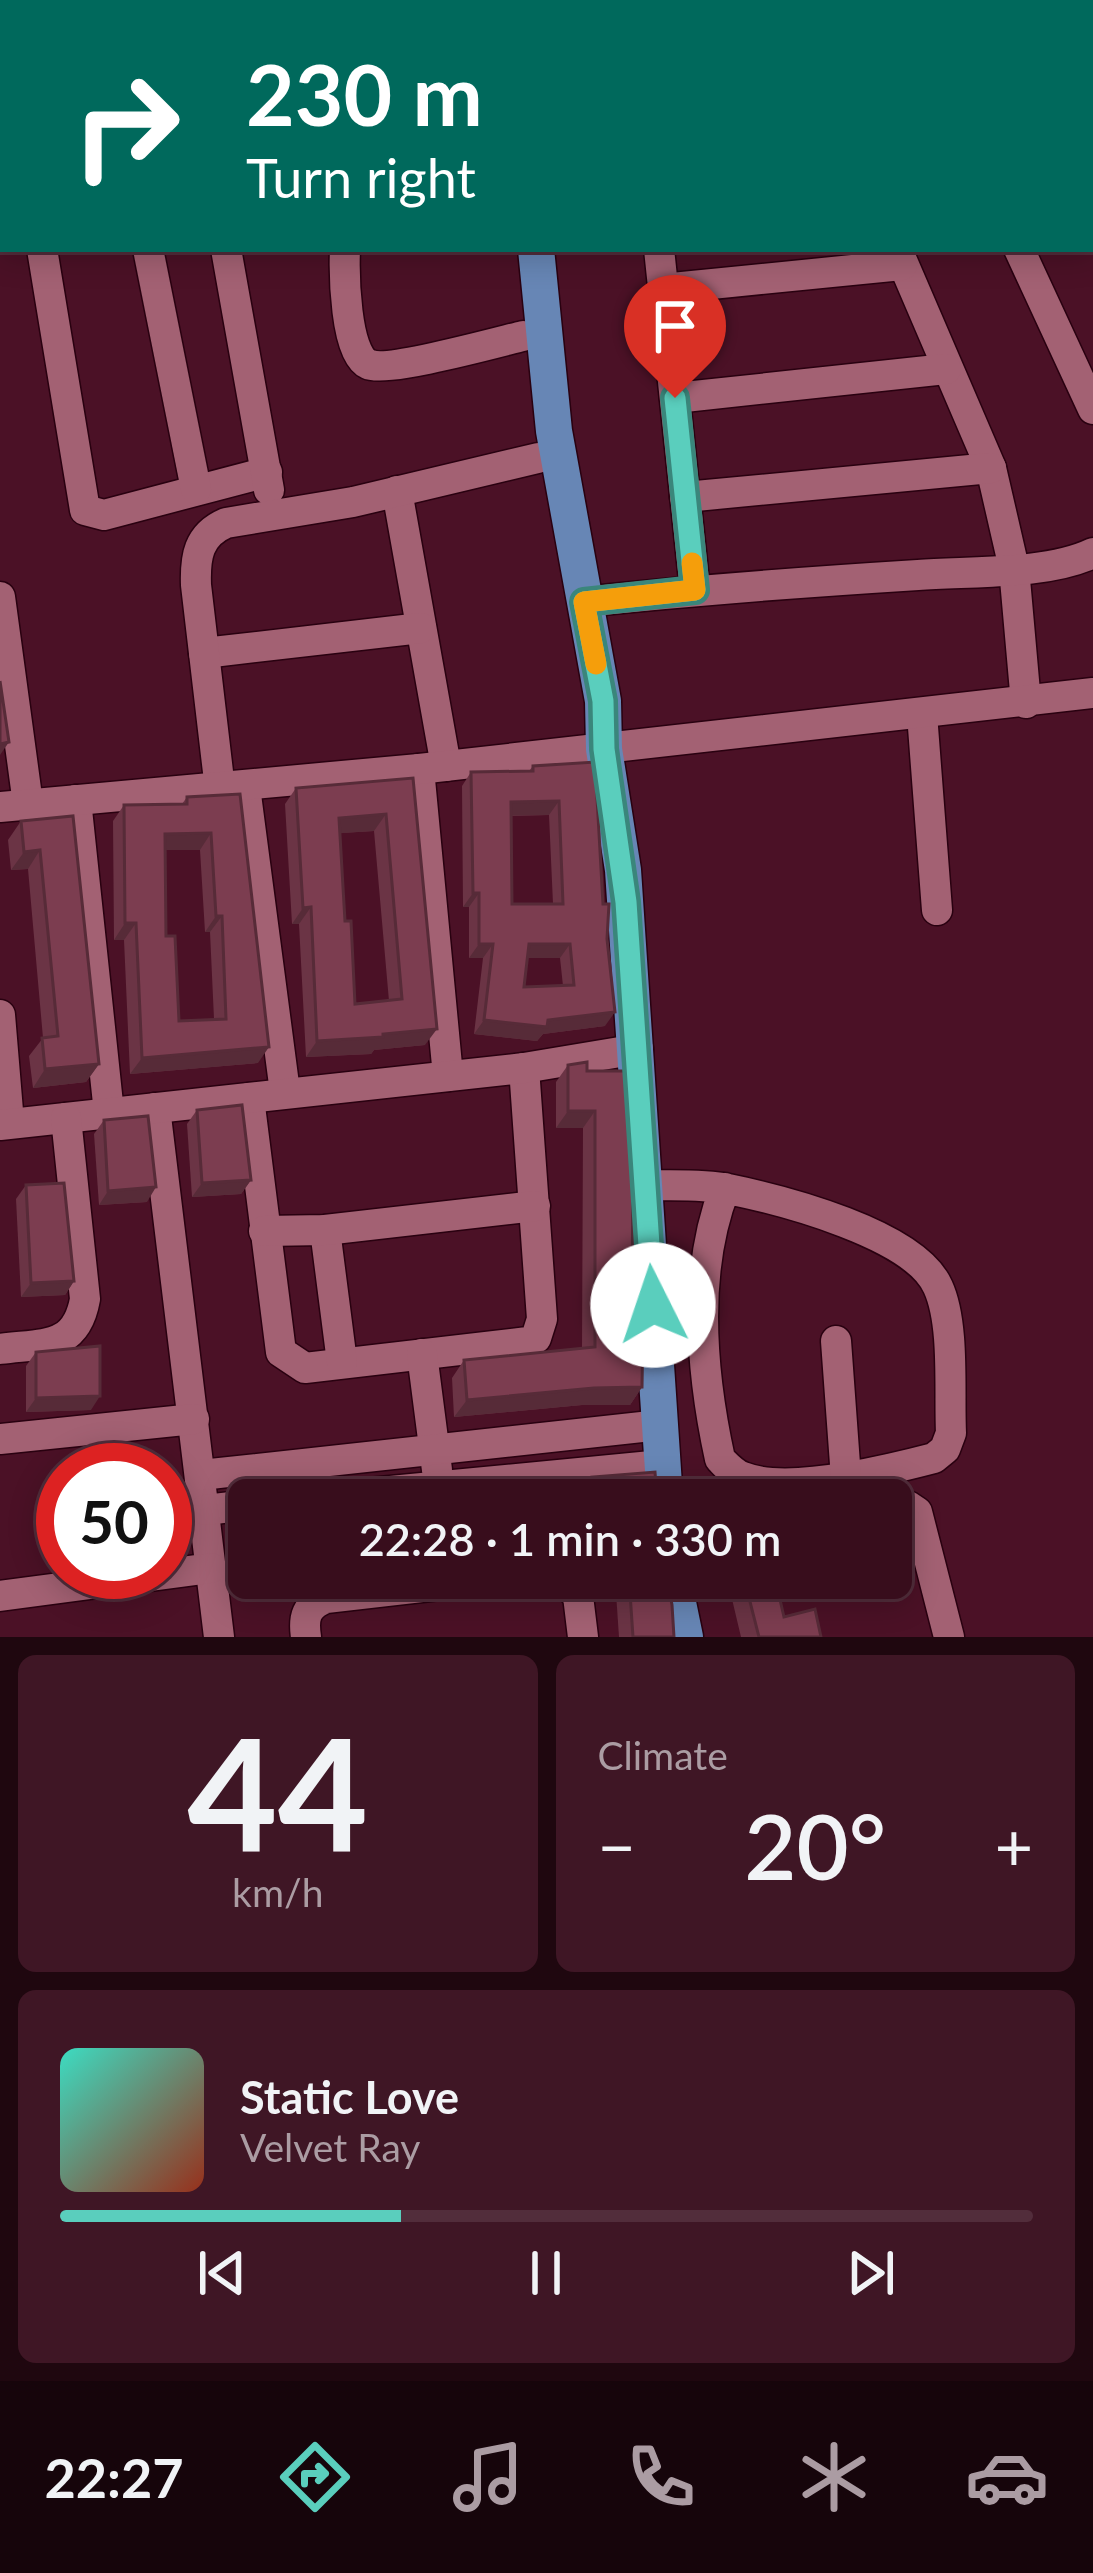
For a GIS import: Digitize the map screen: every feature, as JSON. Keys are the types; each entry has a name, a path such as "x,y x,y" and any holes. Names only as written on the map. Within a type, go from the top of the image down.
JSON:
{"main road":[{"path":"514,252 538,458 583,709 604,749"},
{"path":"536,252 554,431 603,701 604,749 623,870 664,1479"},
{"path":"677,1599 685,1637"}],"street":[{"path":"42,252 85,510 104,515 267,472"},
{"path":"149,252 196,489"},
{"path":"227,252 272,514"},
{"path":"345,252 350,322 360,358 369,365 395,365 523,337"},
{"path":"659,252 695,590"},
{"path":"1021,252 1084,369 1093,410"},
{"path":"662,289 758,264 900,257 991,468 1014,568 1027,703"},
{"path":"675,398 946,369"},
{"path":"284,1092 233,788 205,653 196,570 202,541 226,523 538,458"},
{"path":"685,497 991,468"},
{"path":"397,491 422,628 448,1076"},
{"path":"584,602 1014,568 1081,559 1093,553"},
{"path":"0,598 14,805 433,768 1093,693"},
{"path":"205,653 422,628"},
{"path":"922,714 938,910"},
{"path":"76,800 109,1113"},
{"path":"0,1015 5,1124 524,1068 638,1049"},
{"path":"249,1098 281,1352 304,1368 536,1338 542,1318 524,1068"},
{"path":"155,1108 219,1637"},
{"path":"0,1348 54,1342 66,1337 81,1319 85,1299 65,1118"},
{"path":"645,1185 725,1188 850,1224 900,1246 927,1269 939,1289 945,1316 951,1433 945,1449 934,1458 846,1478 793,1482 744,1478 720,1459 705,1348 704,1258 725,1188"},
{"path":"265,1231 325,1230 535,1207"},
{"path":"325,1230 342,1362"},
{"path":"836,1341 846,1478"},
{"path":"422,1354 438,1479"},
{"path":"0,1439 194,1419"},
{"path":"201,1474 660,1426"},
{"path":"205,1510 228,1507"},
{"path":"912,1509 917,1512 949,1637"},
{"path":"0,1596 211,1568"},
{"path":"306,1637 304,1619 309,1609 324,1599"},
{"path":"578,1599 583,1637"}],"building":[{"path":"0,681 9,742 0,744"},
{"path":"595,762 615,1012 548,1020 547,1027 484,1020 493,944 479,944 479,893 473,893 471,772 533,771 533,766","holes":["559,801 563,904 512,904 511,802","529,944 570,944 574,985 524,987"]},
{"path":"413,778 437,1029 317,1041 311,907 303,908 296,788","holes":["386,814 402,999 355,1004 339,818"]},
{"path":"240,794 269,1047 142,1058 136,923 125,923 124,805 187,804 187,797","holes":["211,833 216,916 222,916 226,1019 179,1021 175,936 166,936 165,834"]},
{"path":"73,816 99,1064 45,1069 42,1038 58,1036 40,850 24,852 21,821"},
{"path":"587,1062 587,1071 627,1071 633,1153 632,1322 643,1322 642,1387 467,1400 464,1360 595,1347 595,1111 568,1111 568,1065"},
{"path":"242,1105 251,1180 202,1183 197,1110"},
{"path":"148,1116 156,1187 108,1191 104,1120"},
{"path":"64,1183 74,1281 31,1283 26,1185"},
{"path":"100,1346 100,1396 36,1398 36,1352"},
{"path":"655,1472 656,1479 592,1479"},
{"path":"630,1599 671,1599 674,1637 633,1637"},
{"path":"749,1599 780,1599 784,1617 815,1609 821,1637 759,1637"}],"slow traffic":[{"path":"596,664 584,602 695,590 692,563"}],"route":[{"path":"653,1305 623,870 604,749 603,701 584,602 695,590 675,398"}]}
